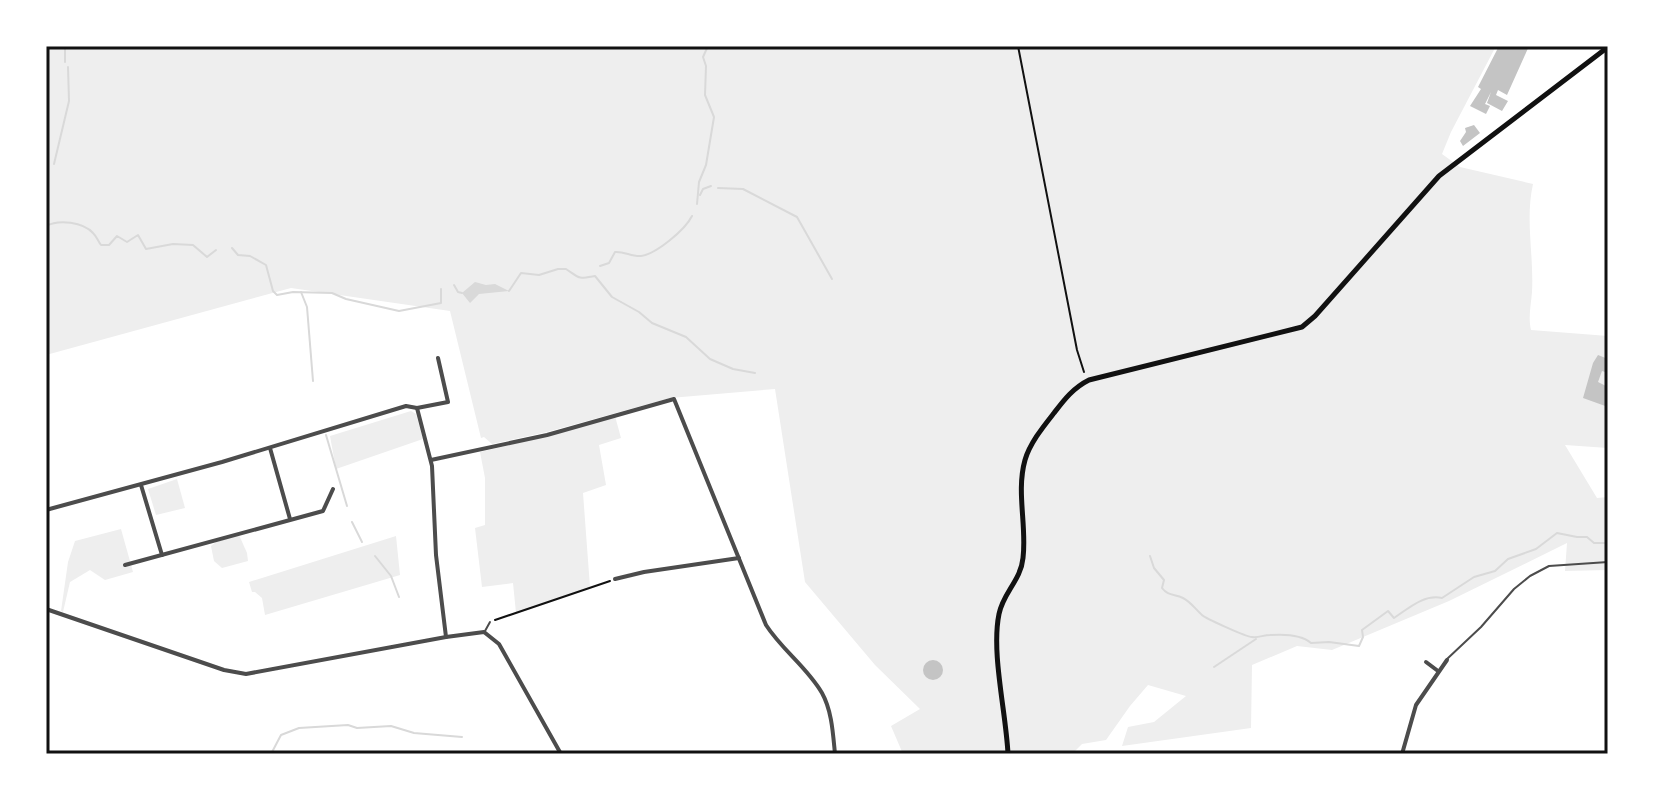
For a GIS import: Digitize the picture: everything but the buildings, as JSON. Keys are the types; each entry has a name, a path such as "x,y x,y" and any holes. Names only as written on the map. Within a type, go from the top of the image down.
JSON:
{"main road":[{"path":"1008,754 997,625 1000,608 1024,558 1024,462 1033,443 1075,388 1089,380 1302,327 1439,176 1608,47"}],"street":[{"path":"46,510 406,406 417,408 448,402 438,358"},
{"path":"431,460 547,435 674,399 771,633 823,696 835,754"},
{"path":"417,408 431,460 436,555 446,637"},
{"path":"270,447 290,519"},
{"path":"141,485 162,555"},
{"path":"125,565 325,510 333,489"},
{"path":"615,579 636,573 739,558"},
{"path":"46,609 239,674 484,632 499,644 561,754"},
{"path":"1402,754 1416,705 1447,660"},
{"path":"1426,662 1438,671"}],"lane":[{"path":"1084,372 1089,380"},
{"path":"1447,660 1530,576 1549,566 1608,562"},
{"path":"484,632 490,622"}],"path":[{"path":"1018,46 1077,350 1084,372"},
{"path":"490,622 615,579"}],"shaded area":[{"path":"46,46 1496,46 1442,154 1460,167 1533,184 1530,211 1531,330 1608,336 1608,448 1565,445 1597,498 1608,497 1608,570 1565,571 1567,543 1449,601 1332,650 1297,646 1252,665 1251,728 1122,746 1128,727 1154,722 1186,696 1148,685 1106,740 1082,744 1072,754 903,754 891,726 920,709 875,665 805,582 775,389 670,398 492,444 481,438 450,311 291,288 46,355"},
{"path":"475,282 495,284 509,291 479,294 470,303 462,293"},
{"path":"411,411 416,414 423,439 336,469 330,436"},
{"path":"615,416 621,438 599,445 606,485 583,493 590,587 516,613 513,583 482,587 475,528 485,525 485,478 480,452"},
{"path":"177,479 185,508 156,515 148,489"},
{"path":"121,529 133,572 105,580 90,570 70,582 61,611 68,562 75,541"},
{"path":"239,535 248,561 222,568 214,561 211,546"},
{"path":"396,536 400,575 265,615 262,598 252,592 249,582"}],"waterway":[{"path":"65,46 65,62"},
{"path":"697,204 714,117 705,95 706,66 703,57 708,46"},
{"path":"54,164 69,101 68,67"},
{"path":"700,195 703,189 711,186"},
{"path":"718,188 743,189 797,217 832,279"},
{"path":"600,266 609,263 615,252 641,256 654,251 677,234 692,216"},
{"path":"46,226 64,222 77,224 89,229 101,245 109,245 117,236 127,242 138,235 146,249 173,244 193,245 207,257 216,250"},
{"path":"232,248 238,255 250,256 266,265 277,295 293,292 332,293 399,311 441,303 441,289"},
{"path":"509,291 521,273 539,275 566,269 579,277 595,276 612,297 652,323 686,337 710,359 733,369 755,373"},
{"path":"454,285 462,293"},
{"path":"301,292 307,307 313,381"},
{"path":"326,435 347,506"},
{"path":"352,522 362,542"},
{"path":"1150,556 1154,568 1164,580 1164,591 1183,598 1205,617 1234,631 1252,637 1286,635 1311,643 1359,646 1362,630 1388,611 1394,618 1423,600 1442,598 1474,577 1495,571 1508,559 1536,549 1557,533 1587,537 1594,543 1608,543"},
{"path":"375,556 391,576 399,597"},
{"path":"1214,667 1256,639"},
{"path":"271,754 281,735 299,728 391,726 414,733 462,737"}]}
